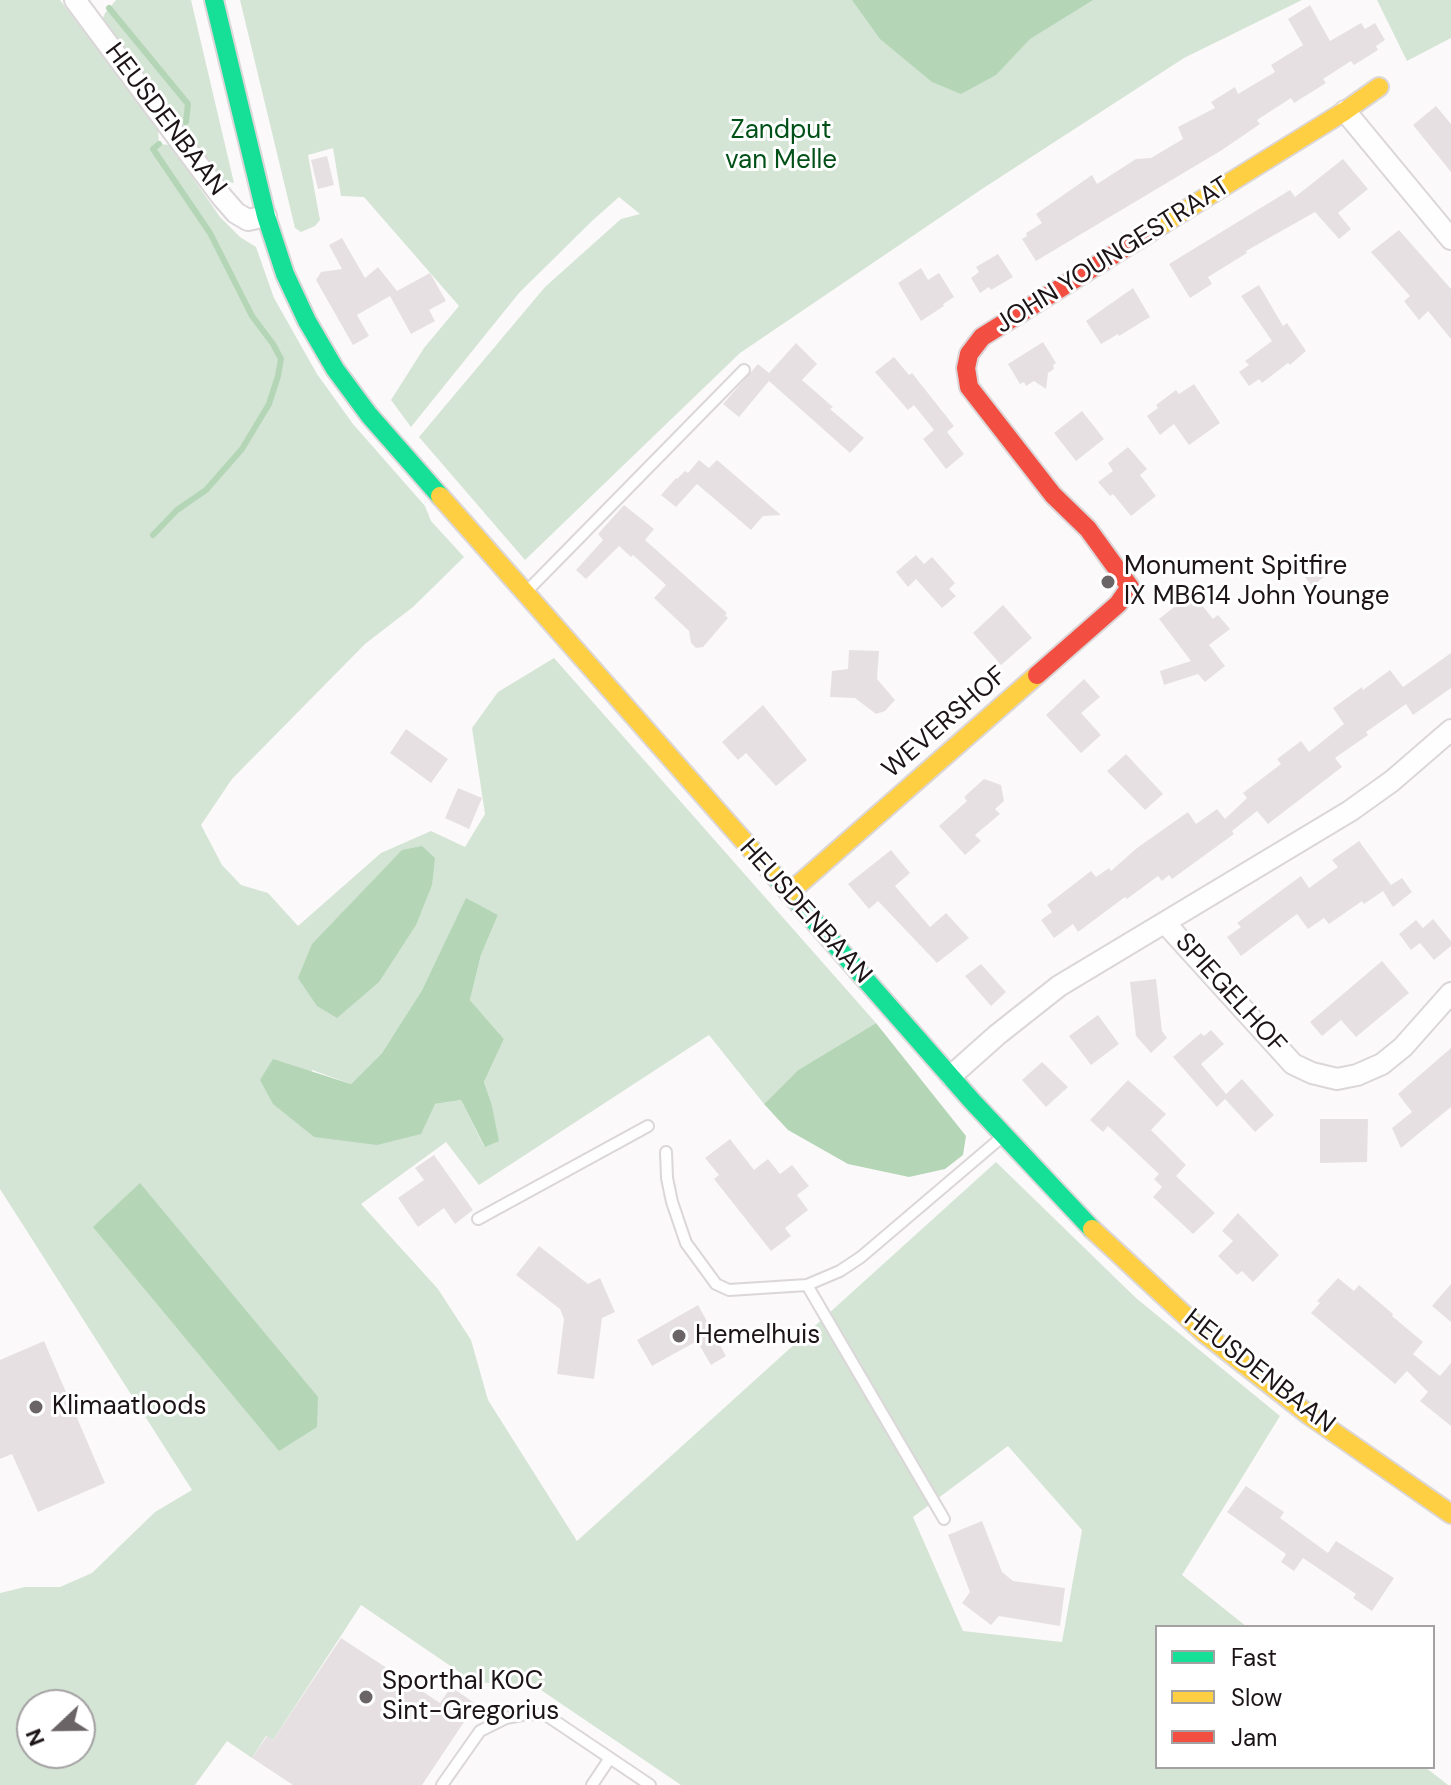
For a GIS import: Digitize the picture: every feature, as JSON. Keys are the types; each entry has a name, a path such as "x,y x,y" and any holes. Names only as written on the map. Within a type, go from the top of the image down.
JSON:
{"main road":[{"name":"HEUSDENBAAN","path":"214,0 266,216 285,274 307,321 335,369 377,424 1003,1135 1103,1241 1204,1333 1309,1415 1451,1514"},
{"name":"JOHN YOUNGESTRAAT","path":"1130,587 1088,529 1053,495 969,387 966,368 969,354 982,337 1379,87"},
{"name":"WEVERSHOF","path":"789,893 1118,604 1130,587"}],"street":[{"name":"HEUSDENBAAN","path":"75,0 229,205 248,220 266,216"},
{"path":"1345,111 1451,239"},
{"name":"SPIEGELHOF","path":"951,1076 1059,986 1350,811 1392,781 1451,730"},
{"name":"SPIEGELHOF","path":"1165,923 1293,1064 1312,1073 1337,1079 1357,1075 1382,1064 1403,1047 1451,993"}],"lane":[{"path":"525,594 744,370"},
{"path":"478,1219 648,1126"},
{"path":"666,1152 672,1202 686,1243 716,1284 729,1290 807,1285 840,1271 861,1257 1003,1135"},
{"path":"807,1285 944,1519"},
{"path":"442,1785 480,1731 506,1718 527,1714 546,1715 650,1785"},
{"path":"592,1785 610,1758"}],"green space":[{"path":"0,0 60,0 158,129 159,144 170,145 220,217 240,237 256,247 274,298 317,374 353,424 425,506 431,521 464,557 413,607 365,644 232,779 201,825 222,865 241,885 268,893 298,926 381,853 431,831 465,847 485,814 472,728 498,692 554,658 876,1023 798,1070 764,1104 709,1035 479,1185 446,1142 361,1204 438,1289 471,1340 488,1400 577,1541 996,1162 1136,1298 1280,1416 1182,1575 1244,1625 1155,1625 1155,1769 1428,1769 1448,1785 681,1785 535,1686 474,1682 361,1605 273,1740 266,1736 252,1758 227,1741 195,1785 0,1785 0,1593 25,1587 60,1587 92,1573 155,1512 192,1490 0,1189","holes":["466,899 498,915 481,955 470,1000 504,1039 484,1082 491,1102 484,1146 461,1100 435,1104 314,1137 296,1121 312,1070 351,1084 382,1053 422,990","1008,1446 1082,1530 1062,1642 963,1631 913,1517"]},
{"path":"116,0 191,0 234,183 226,182 216,171 106,25 103,18 105,13"},
{"name":"Zandput van Melle","path":"240,0 1302,0 1184,58 982,189 740,353 525,560 419,437 545,287 621,219 640,214 619,197 592,221 519,293 411,427 391,400 424,348 459,306 364,197 341,196 333,148 308,155 320,220 315,226 301,232 295,228"},
{"path":"1377,0 1451,0 1451,38 1407,61"}],"shaded area":[{"path":"852,0 1093,0 1030,39 996,75 961,94 932,82 880,39"},
{"path":"422,846 435,858 432,885 416,925 379,982 337,1018 317,1006 298,978 312,944 402,850"},
{"path":"466,898 498,915 481,955 470,1000 504,1039 484,1082 499,1141 485,1147 461,1100 435,1104 421,1134 377,1145 314,1137 273,1104 260,1080 273,1059 351,1084 382,1053 422,990"},
{"path":"876,1023 966,1136 963,1155 945,1169 909,1177 848,1164 788,1130 764,1104 798,1070"},
{"path":"140,1183 318,1397 317,1427 279,1451 93,1227"}],"building":[{"path":"1310,5 1330,41 1361,23 1365,29 1375,23 1385,40 1376,46 1378,50 1354,65 1351,61 1323,79 1326,83 1294,103 1291,98 1257,120 1260,124 1222,150 1036,261 1022,239 1042,223 1036,214 1092,175 1097,184 1136,159 1151,158 1183,139 1178,127 1215,108 1211,102 1235,87 1238,94 1275,72 1271,65 1303,45 1288,19"},
{"path":"1436,106 1451,124 1451,172 1413,125"},
{"path":"327,156 334,185 318,189 311,160"},
{"path":"1343,159 1368,189 1338,213 1351,229 1339,239 1315,212 1246,251 1208,277 1212,284 1190,298 1169,264 1290,190 1295,197"},
{"path":"1399,230 1451,289 1451,339 1428,311 1419,320 1404,301 1410,296 1371,252"},
{"path":"342,238 365,278 378,267 397,291 430,273 446,301 429,310 435,321 411,334 390,296 357,315 369,336 353,345 316,280 321,272 342,269 329,245"},
{"path":"998,254 1013,277 980,293 971,278 979,272 976,267"},
{"path":"921,268 928,280 939,273 954,297 921,321 898,283"},
{"path":"1259,285 1283,326 1287,323 1306,351 1262,383 1259,379 1249,386 1239,372 1249,365 1245,361 1272,341 1241,296"},
{"path":"1133,288 1150,317 1101,344 1086,321"},
{"path":"1043,342 1056,363 1048,373 1046,389 1034,381 1026,386 1024,382 1020,384 1008,364"},
{"path":"796,343 817,364 802,380 864,438 850,453 769,381 739,417 723,404 758,364 769,373"},
{"path":"894,357 909,375 912,373 954,426 947,432 964,454 946,469 923,439 934,430 914,405 908,410 875,372"},
{"path":"1194,384 1220,423 1189,445 1174,424 1160,435 1147,416 1176,390 1179,394"},
{"path":"1082,411 1104,439 1076,461 1054,433"},
{"path":"1128,447 1147,469 1140,475 1156,496 1131,516 1113,494 1110,496 1098,482 1113,471 1108,463"},
{"path":"699,460 709,468 717,460 781,515 763,516 751,530 697,484 676,507 661,495"},
{"path":"624,505 654,529 645,540 727,613 728,618 703,647 696,648 691,643 689,631 654,598 666,585 619,546 586,579 576,570 603,540 598,534"},
{"path":"916,555 924,564 932,557 955,583 949,589 956,596 942,608 916,579 908,587 896,572"},
{"path":"1320,557 1331,572 1312,586 1301,572"},
{"path":"1192,593 1213,619 1218,615 1230,629 1209,645 1225,666 1205,682 1198,674 1164,685 1160,671 1191,661 1159,619"},
{"path":"1003,605 1032,638 1001,665 973,633"},
{"path":"849,650 879,651 877,679 895,700 885,711 876,714 855,698 830,697 832,671 848,669"},
{"path":"1451,653 1451,688 1413,715 1406,704 1366,732 1368,735 1335,758 1342,767 1268,824 1257,811 1232,831 1234,834 1172,879 1169,875 1162,881 1158,876 1078,932 1073,924 1054,938 1041,920 1052,912 1047,905 1091,871 1096,877 1109,868 1111,871 1137,848 1188,812 1196,824 1217,809 1225,819 1247,798 1243,793 1281,764 1277,759 1301,741 1309,752 1344,724 1333,708 1362,687 1363,690 1390,670 1403,687"},
{"path":"1084,679 1100,697 1081,713 1101,735 1081,753 1046,715"},
{"path":"763,705 807,760 776,786 746,753 738,760 722,742"},
{"path":"406,729 448,759 431,783 390,753"},
{"path":"1126,754 1163,794 1145,810 1107,771"},
{"path":"984,779 1001,785 1004,801 995,809 1000,814 975,835 981,841 965,855 939,826 967,801 964,797"},
{"path":"458,788 482,798 469,829 445,818"},
{"path":"1359,841 1391,885 1402,878 1412,892 1393,907 1383,891 1364,904 1362,901 1329,924 1324,918 1308,929 1297,914 1241,956 1227,937 1241,927 1237,923 1301,876 1309,888 1338,867 1332,860"},
{"path":"891,850 910,873 895,886 930,927 946,913 969,938 937,963 878,901 869,909 848,884"},
{"path":"1433,919 1451,941 1451,946 1434,960 1420,943 1411,950 1399,934 1416,920 1423,928"},
{"path":"1382,961 1409,993 1356,1037 1341,1020 1322,1036 1310,1022"},
{"path":"981,964 1006,992 991,1006 965,976"},
{"path":"1156,979 1162,1031 1167,1038 1151,1053 1136,1036 1130,982"},
{"path":"1098,1015 1119,1044 1091,1065 1069,1036"},
{"path":"1211,1030 1224,1044 1201,1064 1226,1094 1242,1079 1274,1115 1255,1132 1225,1099 1217,1107 1173,1057 1201,1033 1204,1036"},
{"path":"1451,1048 1451,1107 1401,1148 1392,1128 1412,1112 1398,1094"},
{"path":"1042,1062 1068,1087 1046,1107 1022,1080"},
{"path":"1128,1080 1166,1114 1151,1130 1186,1165 1176,1176 1215,1213 1193,1234 1153,1197 1162,1187 1154,1179 1159,1174 1108,1126 1103,1132 1090,1120"},
{"path":"1320,1119 1368,1119 1367,1162 1320,1163"},
{"path":"730,1139 754,1170 768,1159 780,1174 792,1165 809,1186 797,1195 808,1210 785,1228 791,1236 771,1251 714,1179 719,1175 705,1158"},
{"path":"434,1155 473,1210 455,1224 444,1208 418,1227 398,1198 424,1180 415,1168"},
{"path":"1238,1213 1279,1255 1253,1282 1242,1271 1237,1275 1218,1256 1233,1241 1222,1231"},
{"path":"539,1246 588,1284 600,1278 615,1312 602,1318 594,1379 557,1374 564,1319 560,1309 516,1275"},
{"path":"1338,1278 1354,1291 1359,1285 1423,1342 1413,1354 1440,1376 1451,1363 1451,1426 1420,1401 1428,1392 1407,1371 1395,1384 1311,1313 1320,1303 1317,1301"},
{"path":"1451,1284 1451,1322 1432,1306"},
{"name":"Hemelhuis","path":"698,1305 726,1356 711,1365 697,1341 652,1366 637,1340"},
{"name":"Klimaatloods","path":"44,1341 105,1483 38,1512 12,1454 0,1459 0,1360"},
{"path":"1246,1486 1284,1512 1280,1518 1328,1553 1336,1541 1394,1578 1372,1611 1353,1598 1356,1594 1303,1558 1294,1571 1281,1562 1286,1554 1227,1512"},
{"path":"982,1521 1002,1572 1013,1581 1065,1588 1060,1626 999,1616 991,1625 962,1603 970,1592 948,1535"},
{"name":"Sporthal KOC Sint-Gregorius","path":"341,1638 440,1703 451,1687 476,1704 422,1785 293,1785 252,1758 267,1736 273,1740"}],"waterway":[{"path":"109,8 188,104 186,122"},
{"path":"153,535 177,510 206,490 242,449 269,404 281,359 252,316 210,233 153,149 159,144"}],"traffic: fast":[{"path":"214,0 266,216 285,274 307,321 335,369 369,415 440,496"},
{"path":"772,873 972,1101 1092,1229"}],"traffic: slow":[{"path":"1155,229 1379,87"},
{"path":"440,496 772,873"},
{"path":"789,893 1037,675"},
{"path":"1092,1229 1204,1333 1309,1415 1451,1514"}],"traffic: jam":[{"path":"1037,675 1118,604 1130,587 1088,529 1053,495 969,387 966,368 969,354 982,337 1155,229"}],"place":[{"name":"Monument Spitfire IX MB614 John Younge","path":"1108,582"},
{"name":"Hemelhuis","path":"679,1336"},
{"name":"Klimaatloods","path":"36,1407"},
{"name":"Sporthal KOC Sint-Gregorius","path":"366,1697"}]}
